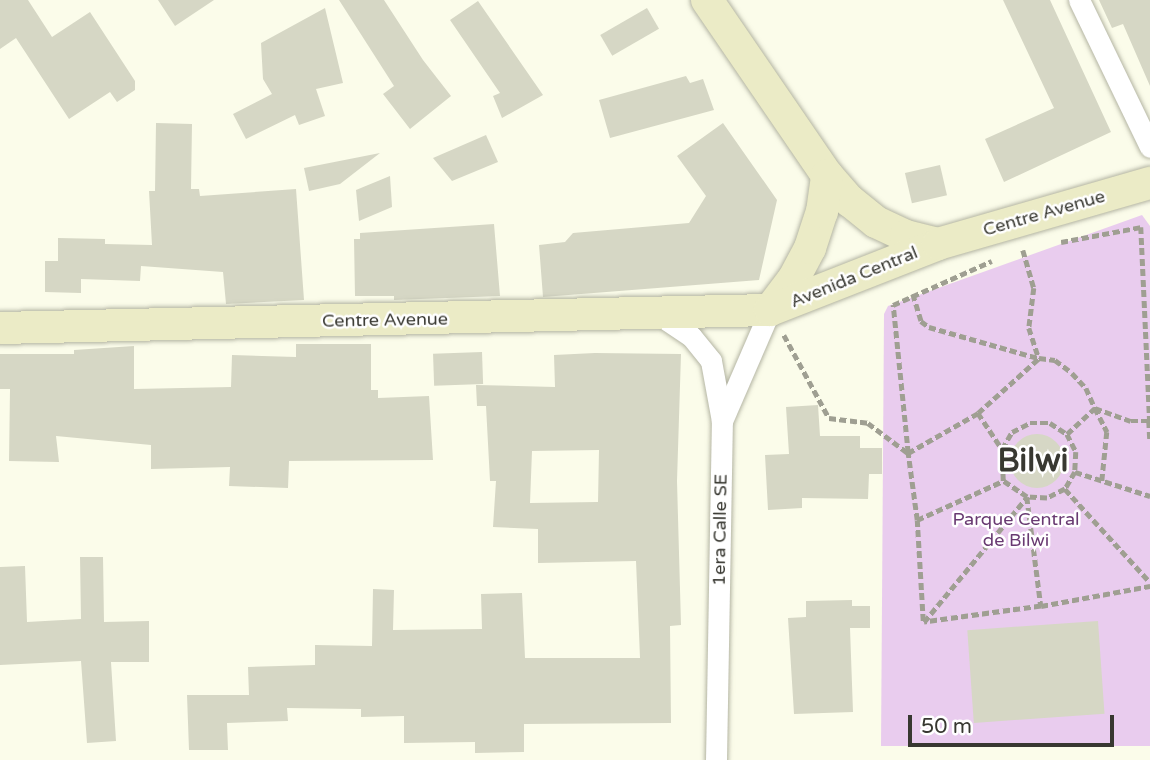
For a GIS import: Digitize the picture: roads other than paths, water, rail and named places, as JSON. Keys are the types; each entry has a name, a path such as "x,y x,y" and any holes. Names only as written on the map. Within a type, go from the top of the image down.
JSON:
{"street":[{"path":"707,0 827,175 850,201 876,222 906,236 938,244"},
{"path":"1079,0 1150,147"},
{"path":"770,310 793,281 810,248 822,212 827,175"},
{"name":"Centre Avenue","path":"938,244 1150,183"},
{"name":"Avenida Central","path":"770,310 938,244"},
{"name":"Centre Avenue","path":"0,328 770,310"},
{"name":"1era Calle SE","path":"716,760 722,421 770,310"},
{"path":"658,314 691,337 711,361 722,421"}],"district":[{"name":"Bilwi","path":"1033,461"}],"park label":[{"name":"Parque Central de Bilwi","path":"1016,530"}]}
